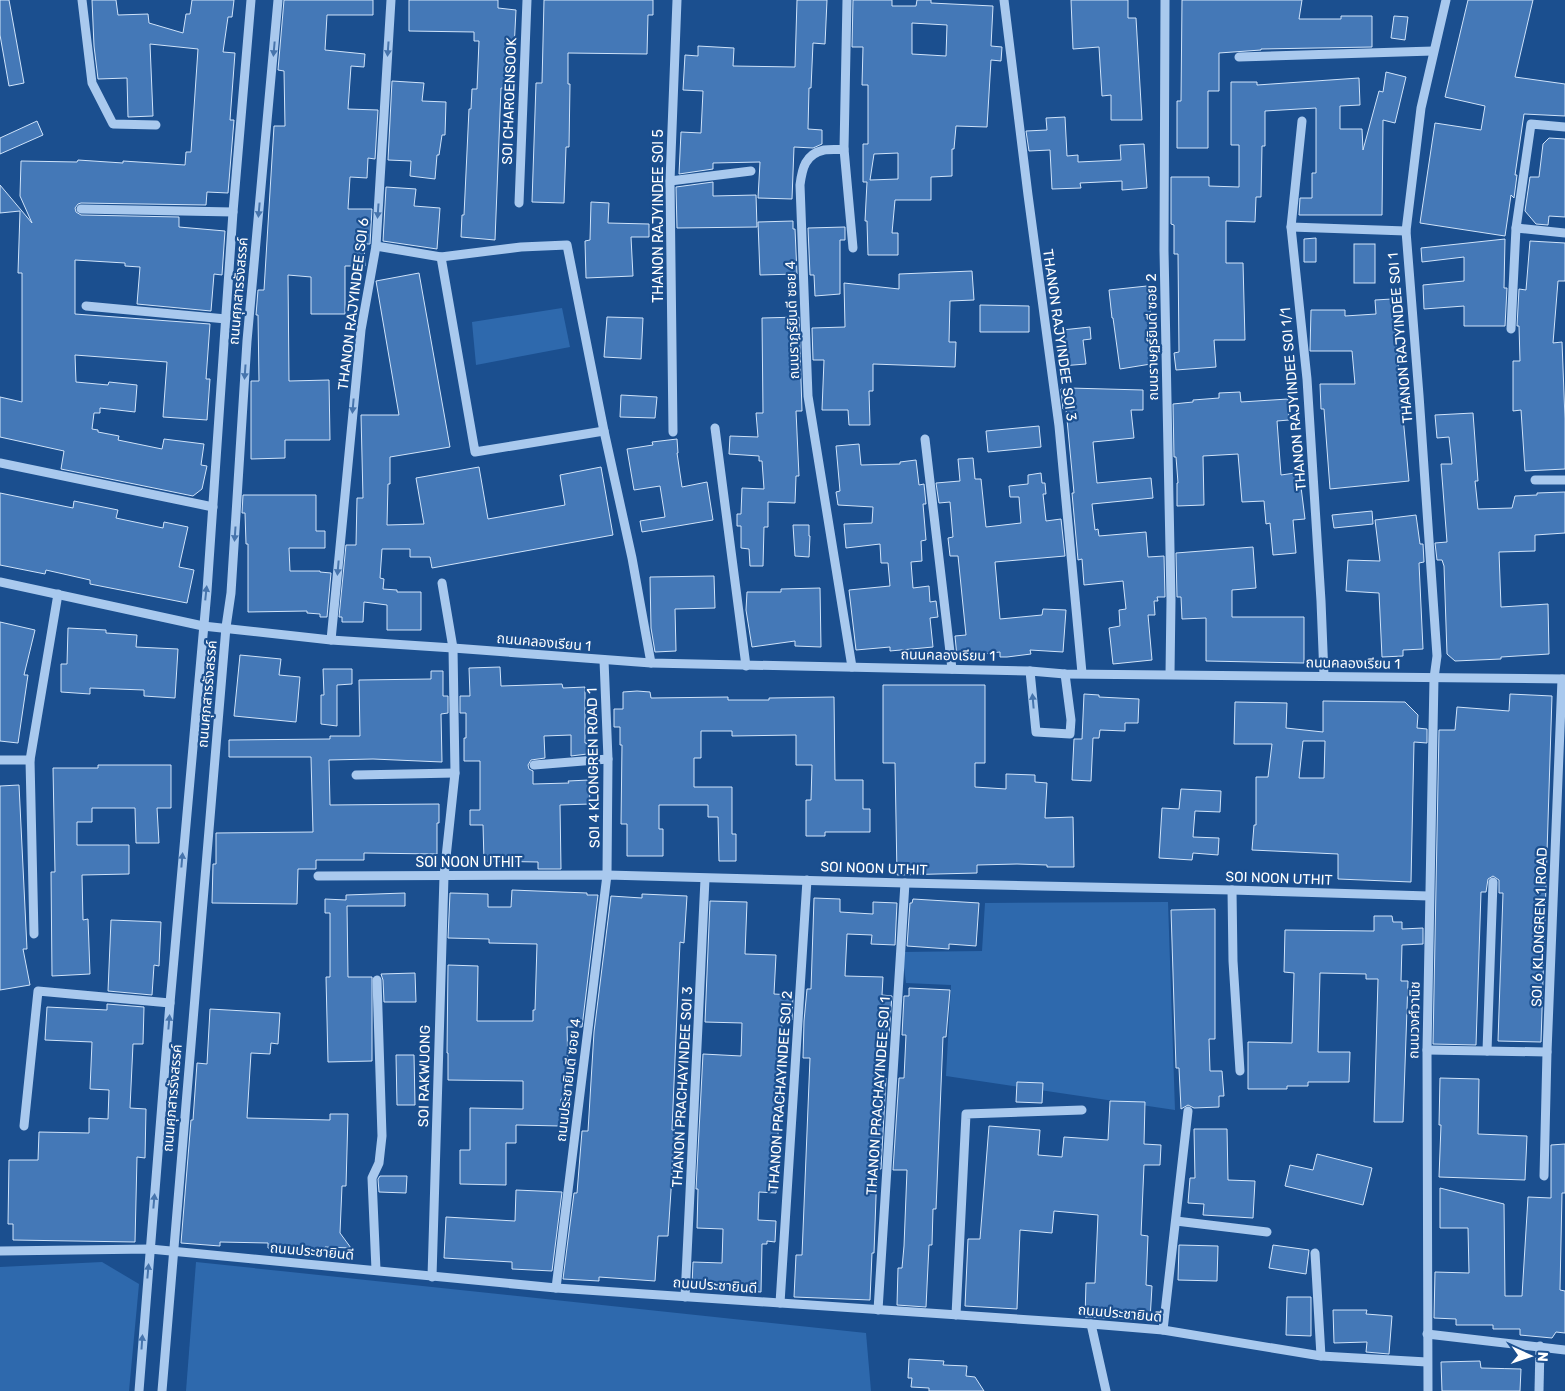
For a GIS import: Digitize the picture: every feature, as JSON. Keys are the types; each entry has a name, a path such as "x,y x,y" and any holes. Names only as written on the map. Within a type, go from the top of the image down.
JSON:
{"street":[{"path":"82,0 92,83 113,124 156,125"},
{"name":"ถนนศุภสารรังสรรค์","path":"139,1391 213,507 233,212 252,0"},
{"name":"ถนนศุภสารรังสรรค์","path":"162,1391 226,627 231,593 247,340 278,0"},
{"name":"THANON RAJYINDEE SOI 6","path":"331,640 361,330 376,246 391,0"},
{"name":"SOI CHAROENSOOK","path":"519,202 527,0"},
{"name":"THANON RAJYINDEE SOI 5","path":"673,432 670,181 678,0"},
{"path":"847,0 844,149 853,248"},
{"name":"THANON RAJYINDEE SOI 3","path":"1004,0 1059,426 1082,673"},
{"name":"ถนนราษฏร์ยินดี ซอย 2","path":"1165,0 1164,250 1170,674"},
{"name":"THANON RAJYINDEE SOI 1","path":"1434,678 1437,656 1406,231 1421,108 1446,0"},
{"path":"1239,58 1433,51"},
{"name":"THANON RAJYINDEE SOI 1/1","path":"1302,121 1292,227 1306,379 1321,601 1324,676"},
{"path":"1511,329 1516,228 1531,124 1565,127"},
{"name":"ถนนราฎร์ยินดี ซอย 4","path":"844,149 824,150 808,159 802,169 800,185 808,396 852,667"},
{"path":"670,181 751,171"},
{"path":"81,209 233,212"},
{"path":"1292,227 1406,231"},
{"path":"1516,228 1565,233"},
{"path":"376,246 441,256 521,247 567,245 604,431 632,558 651,663"},
{"path":"441,256 475,452 604,431"},
{"path":"86,306 226,319"},
{"path":"715,428 746,666"},
{"path":"925,439 952,669"},
{"path":"0,463 213,507"},
{"path":"1536,480 1565,480"},
{"name":"ถนนคลองเรียน 1","path":"0,582 202,626 226,627 331,640 651,663 1030,671 1065,674 1564,679"},
{"name":"SOI RAKWUONG","path":"432,1277 444,876 455,773 453,648 442,583"},
{"path":"34,934 30,760 58,594"},
{"name":"SOI 4 KLONGREN ROAD 1","path":"604,660 608,759 607,875"},
{"path":"1030,671 1036,732 1070,734 1071,720 1065,674"},
{"name":"ถนนวงศ์วานิช","path":"1428,1391 1427,1050 1434,678"},
{"name":"SOI 6 KLONGREN 1 ROAD","path":"1544,1176 1547,1052 1564,679"},
{"path":"534,765 608,759"},
{"path":"0,760 30,760"},
{"path":"356,775 455,773"},
{"name":"SOI NOON UTHIT","path":"318,876 607,875 1429,896"},
{"name":"ถนนประชายินดี ซอย 4","path":"556,1288 607,875"},
{"name":"THANON PRACHAYINDEE SOI 3","path":"685,1297 705,879"},
{"name":"THANON PRACHAYINDEE SOI 2","path":"780,1303 807,880"},
{"path":"1487,1050 1493,882"},
{"name":"THANON PRACHAYINDEE SOI 1","path":"878,1310 905,884"},
{"path":"1232,890 1233,961 1240,1071"},
{"path":"376,980 382,1136 380,1162 372,1178 376,1270"},
{"path":"24,1126 38,991 170,1003"},
{"path":"1427,1050 1547,1052"},
{"path":"956,1315 966,1114 1082,1110"},
{"path":"1163,1330 1188,1111"},
{"path":"1176,1221 1267,1232"},
{"name":"ถนนประชายินดี","path":"0,1251 150,1250 556,1288 1163,1330 1321,1356 1428,1362"},
{"path":"1315,1253 1321,1356"},
{"path":"1091,1324 1106,1391"},
{"path":"1427,1334 1565,1350"},
{"path":"1540,1346 1540,1391"}],"shaded area":[{"path":"562,308 570,347 476,365 472,322"},
{"path":"1168,902 1175,1110 946,1076 951,985 906,983 902,952 982,951 985,903"},
{"path":"102,1262 139,1284 129,1391 0,1391 0,1267"},
{"path":"196,1262 866,1333 871,1391 186,1391"}],"building":[{"path":"0,0 9,0 24,83 9,86 0,35"},
{"path":"92,0 116,0 118,15 148,14 149,23 183,33 186,14 190,14 192,0 234,0 232,17 228,17 223,52 235,53 230,120 234,120 228,193 207,192 206,205 81,203 75,208 76,212 81,215 179,217 179,227 225,231 222,275 214,274 211,311 137,304 140,267 125,266 125,263 75,260 75,314 210,324 206,379 210,379 207,420 163,417 167,362 75,355 76,382 108,385 109,382 137,385 135,412 100,408 100,413 94,413 92,429 119,436 118,440 162,449 164,439 204,444 201,465 207,466 202,489 193,496 61,469 64,451 0,437 0,397 22,402 22,273 18,273 20,211 0,213 0,185 32,223 20,196 21,161 77,162 78,160 123,163 123,161 185,165 186,152 191,152 198,49 150,44 153,116 128,117 127,78 98,79"},
{"path":"284,0 373,0 373,15 327,15 325,50 365,54 364,67 351,66 348,109 378,110 375,159 368,158 367,178 350,177 348,209 372,209 370,244 364,244 365,266 345,266 345,314 311,314 311,277 288,275 289,381 329,380 330,440 285,440 285,458 251,459 251,381 259,381 258,315 256,315 258,290 264,290 274,126 285,126 284,71 278,70"},
{"path":"409,0 498,0 498,8 516,10 512,89 501,88 495,240 461,237 462,215 464,215 469,109 471,109 472,89 477,89 479,41 474,41 474,32 409,31"},
{"path":"544,0 653,0 653,15 648,15 647,54 568,53 568,84 570,84 569,147 566,147 564,203 532,202 536,83 542,83"},
{"path":"797,0 827,0 825,44 813,43 811,88 809,88 808,129 822,130 822,144 813,148 794,147 792,199 758,198 760,162 713,163 713,169 679,174 681,132 701,133 703,91 683,90 685,55 698,56 698,46 734,48 733,66 795,67"},
{"path":"853,0 892,0 892,6 916,6 917,0 931,0 931,3 993,6 991,46 1002,47 1001,61 991,60 987,127 956,126 954,149 952,149 952,176 931,177 931,200 895,200 892,233 898,233 898,255 868,255 867,221 865,221 867,182 863,182 863,144 868,144 868,85 862,85 863,47 852,47","holes":["912,23 947,25 946,56 912,54","898,153 898,179 870,180 874,154"]},
{"path":"1071,0 1128,0 1128,18 1136,18 1142,120 1111,120 1111,95 1102,96 1099,47 1073,49"},
{"path":"1182,0 1302,0 1299,19 1341,19 1341,16 1372,16 1372,47 1261,49 1219,53 1219,91 1208,91 1208,148 1177,148 1177,101 1181,101"},
{"path":"1468,0 1533,0 1515,77 1565,84 1565,116 1524,114 1515,175 1517,175 1514,198 1511,195 1505,236 1420,223 1435,123 1481,130 1485,106 1445,97"},
{"path":"1394,16 1408,17 1405,40 1391,38"},
{"path":"1386,72 1406,77 1395,123 1383,120 1382,215 1299,215 1300,198 1312,198 1312,173 1316,173 1316,108 1265,111 1265,146 1262,146 1261,197 1256,197 1255,222 1226,221 1226,263 1243,263 1245,340 1214,340 1216,367 1176,370 1174,353 1179,352 1178,254 1174,254 1174,225 1171,224 1171,177 1209,177 1209,186 1239,187 1239,145 1231,145 1231,82 1257,82 1257,85 1359,78 1360,105 1340,106 1340,129 1362,129 1363,150 1379,91 1383,92"},
{"path":"392,81 424,83 422,101 446,102 445,135 442,135 439,155 437,155 435,179 410,176 411,161 388,160"},
{"path":"1065,117 1067,156 1078,155 1078,162 1121,160 1120,145 1144,144 1147,188 1122,190 1122,181 1080,183 1081,188 1052,189 1050,150 1029,151 1026,131 1047,130 1046,118"},
{"path":"37,121 43,135 0,154 0,138"},
{"path":"1549,138 1565,139 1565,217 1549,216 1548,225 1536,224 1525,211 1530,177 1539,177 1543,144"},
{"path":"713,182 713,196 756,195 757,227 677,228 676,187"},
{"path":"386,187 416,189 414,206 440,208 437,249 383,241"},
{"path":"591,202 609,203 608,223 649,224 649,237 631,237 633,276 586,278 585,241 590,240"},
{"path":"793,221 797,274 760,275 758,222"},
{"path":"845,227 845,240 840,240 840,294 815,296 814,275 810,275 808,228"},
{"path":"1316,238 1316,262 1304,262 1304,239"},
{"path":"1505,239 1504,288 1507,288 1505,326 1464,326 1464,306 1424,309 1423,285 1464,281 1464,257 1422,262 1421,248"},
{"path":"1530,241 1565,243 1565,281 1558,281 1553,343 1562,342 1565,469 1525,471 1521,410 1513,411 1513,361 1520,361 1519,326 1517,326 1519,289 1526,290"},
{"path":"1354,244 1375,244 1375,283 1354,283"},
{"path":"972,271 974,300 950,301 949,342 956,342 955,367 873,364 873,391 869,391 870,425 849,425 848,410 822,410 824,360 813,360 812,328 845,327 844,283 899,289 899,274"},
{"path":"419,273 450,447 390,457 387,525 424,524 416,478 479,467 488,519 565,505 560,475 601,467 613,535 432,568 430,557 410,557 410,549 382,549 380,578 384,579 383,589 397,590 397,592 421,592 421,630 387,630 387,605 364,602 363,622 342,622 342,617 339,617 346,545 356,545 357,498 363,498 361,415 399,415 376,281"},
{"path":"1147,286 1157,363 1120,369 1109,290"},
{"path":"1392,299 1409,481 1330,489 1324,409 1321,409 1320,384 1355,384 1352,351 1310,351 1311,310 1345,310 1345,316 1376,314 1375,300"},
{"path":"980,305 1029,306 1029,332 980,332"},
{"path":"607,317 643,318 641,359 604,357"},
{"path":"799,317 802,411 796,411 799,476 796,476 795,503 768,502 768,527 764,527 763,566 750,566 749,549 741,548 741,526 737,526 737,514 741,514 742,488 764,489 762,461 759,461 759,456 729,454 730,436 758,437 756,413 763,413 762,318"},
{"path":"1090,327 1091,339 1083,340 1086,364 1061,366 1060,350 1064,350 1062,330"},
{"path":"1061,389 1143,390 1143,410 1131,410 1134,438 1093,442 1097,483 1151,478 1153,498 1092,504 1095,530 1098,529 1099,536 1146,532 1148,557 1164,556 1165,597 1157,597 1158,601 1154,601 1155,615 1148,615 1152,660 1113,664 1109,628 1120,626 1119,610 1126,609 1123,581 1084,585 1082,559 1078,560 1066,409 1063,409"},
{"path":"1240,392 1241,402 1288,399 1289,420 1277,421 1281,475 1302,472 1304,487 1301,487 1305,519 1293,520 1296,553 1273,555 1270,523 1266,524 1264,501 1242,502 1238,454 1203,456 1204,505 1177,506 1178,483 1176,457 1174,457 1173,404 1219,398 1219,393"},
{"path":"621,395 657,397 655,418 620,417"},
{"path":"1473,413 1478,481 1475,481 1478,509 1512,508 1515,496 1565,492 1565,533 1535,535 1535,551 1499,552 1501,607 1548,604 1549,654 1455,661 1447,654 1444,566 1442,560 1437,560 1435,543 1447,542 1441,464 1452,464 1449,437 1437,438 1435,415"},
{"path":"1039,426 1041,447 988,452 986,431"},
{"path":"677,439 682,487 707,482 713,520 642,532 640,521 665,517 660,486 634,490 627,449 653,445 652,442"},
{"path":"859,444 861,465 900,464 900,462 916,460 919,485 924,484 926,504 923,504 926,540 921,541 922,561 911,562 913,588 929,586 930,602 936,601 938,617 930,618 933,647 890,651 890,647 856,650 849,590 890,586 888,563 881,563 880,544 846,548 844,524 872,523 873,507 838,505 836,492 840,491 836,446"},
{"path":"973,458 975,479 981,479 986,527 1021,523 1019,497 1010,497 1009,486 1028,484 1028,475 1041,473 1042,483 1045,483 1046,494 1043,494 1046,521 1061,519 1065,556 995,562 1000,619 1042,615 1043,609 1066,610 1063,652 1030,650 1031,654 1007,657 1000,657 1000,652 957,657 955,636 966,635 958,556 950,556 948,538 953,537 950,502 939,503 936,483 960,481 958,459"},
{"path":"0,493 73,508 74,501 118,510 116,518 163,528 164,522 188,527 179,567 194,570 187,603 90,584 90,580 46,570 45,574 0,565"},
{"path":"243,495 316,495 316,531 325,531 325,548 289,548 290,571 331,573 327,617 320,617 320,614 307,613 307,611 248,612 248,544 246,544 245,513 242,513"},
{"path":"1372,511 1373,524 1334,528 1332,515"},
{"path":"1416,515 1420,544 1423,544 1424,562 1419,563 1423,649 1403,650 1403,656 1382,657 1379,593 1346,591 1348,560 1380,561 1375,520"},
{"path":"793,525 809,525 809,557 795,556"},
{"path":"1253,547 1256,588 1232,590 1232,617 1304,617 1304,663 1206,661 1206,618 1182,619 1181,597 1177,597 1176,553"},
{"path":"714,576 715,608 675,609 676,651 655,652 651,628 650,577"},
{"path":"820,588 821,647 795,646 795,641 752,647 746,610 747,592 781,592 781,589"},
{"path":"0,622 35,630 24,675 28,675 18,743 0,741"},
{"path":"68,628 106,630 106,633 137,635 136,647 178,649 175,698 144,696 144,690 90,688 90,694 61,692 61,664 67,664"},
{"path":"240,655 281,659 279,675 300,677 296,722 234,716"},
{"path":"500,667 501,686 562,684 563,688 585,687 585,743 587,743 587,754 571,756 571,735 544,736 545,758 531,760 528,765 529,769 533,771 533,784 569,783 568,781 589,780 590,804 560,805 561,869 538,869 538,862 484,861 483,825 470,825 470,810 480,810 480,761 464,761 466,713 460,713 460,696 470,696 469,668"},
{"path":"323,669 352,669 352,684 337,685 337,726 321,724 321,695 324,695"},
{"path":"431,671 443,671 443,696 448,696 448,713 441,714 442,762 373,759 329,760 330,805 439,804 437,854 364,853 364,860 316,860 316,869 298,869 297,904 212,903 213,864 216,864 216,833 313,832 311,757 229,757 229,740 330,739 330,736 360,736 359,680 431,679"},
{"path":"883,685 985,685 985,763 975,763 975,787 1006,789 1006,774 1035,775 1035,782 1047,783 1045,818 1073,817 1074,867 1017,864 977,865 977,873 897,875 895,763 883,763"},
{"path":"623,692 650,692 651,698 728,697 728,700 769,700 769,698 834,697 835,780 863,780 863,809 870,809 870,832 825,832 825,836 806,836 806,800 811,800 812,765 796,765 796,735 732,736 732,731 701,731 701,758 694,758 694,787 732,787 732,834 736,834 736,861 719,861 718,817 708,817 708,805 659,805 659,829 663,829 663,856 627,856 627,824 621,824 622,745 620,745 620,727 614,727 614,709 623,709"},
{"path":"1084,694 1099,695 1099,697 1139,699 1138,723 1125,723 1125,731 1100,730 1099,738 1093,738 1091,781 1072,780 1074,739 1082,739"},
{"path":"1510,694 1552,696 1541,1042 1498,1041 1503,893 1499,893 1499,880 1493,876 1488,879 1486,892 1481,892 1476,1045 1433,1044 1439,730 1455,730 1457,707 1509,711"},
{"path":"1323,701 1405,702 1418,715 1417,728 1427,729 1427,743 1414,742 1411,882 1338,879 1338,854 1252,850 1254,825 1256,825 1256,777 1268,777 1272,744 1234,744 1235,702 1287,703 1286,728 1323,732","holes":["1303,741 1325,741 1324,778 1299,778"]},
{"path":"98,765 171,765 171,808 157,808 159,843 136,843 135,808 92,808 92,822 77,822 77,845 129,845 129,874 82,875 83,920 88,919 90,974 52,976 51,872 55,872 53,768 98,768"},
{"path":"19,785 27,949 23,949 30,985 0,990 0,786"},
{"path":"1181,789 1221,791 1220,812 1195,811 1193,837 1219,838 1218,855 1193,853 1192,860 1159,858 1162,808 1179,809"},
{"path":"512,890 598,895 582,1027 567,1027 568,1069 566,1069 565,1099 561,1099 560,1126 516,1125 516,1143 506,1143 506,1185 460,1184 460,1150 470,1150 470,1108 523,1109 523,1081 448,1080 448,965 478,966 477,1021 533,1021 537,944 489,943 489,939 448,938 450,893 488,894 488,907 511,907"},
{"path":"405,893 405,906 347,906 348,977 372,977 372,1061 328,1062 326,977 330,977 330,913 325,913 325,899 346,900 346,895"},
{"path":"642,894 687,896 684,943 680,942 672,1130 675,1130 668,1236 658,1236 655,1281 599,1277 599,1281 563,1279 574,1193 577,1193 582,1131 588,1131 594,1032 611,896 642,898"},
{"path":"814,898 840,899 840,912 873,914 873,902 897,903 895,945 871,944 872,935 847,934 845,976 883,977 882,995 892,996 889,1034 883,1034 881,1077 886,1078 881,1169 877,1169 870,1300 794,1297 796,1255 802,1255 810,1058 803,1058 804,1021 807,989 811,989"},
{"path":"913,899 979,903 976,946 949,944 949,949 907,946 910,903 912,903"},
{"path":"710,901 747,902 745,954 776,955 774,994 793,995 792,1020 782,1020 776,1193 759,1192 758,1220 776,1221 775,1242 767,1241 767,1244 762,1244 761,1292 721,1287 692,1286 693,1262 722,1263 723,1229 697,1228 698,1189 696,1189 703,1054 741,1056 742,1023 705,1022"},
{"path":"1215,909 1215,1039 1209,1039 1210,1071 1222,1071 1224,1096 1219,1096 1219,1107 1194,1108 1188,1105 1181,1109 1179,1068 1176,1068 1171,910"},
{"path":"1374,916 1392,916 1393,922 1402,922 1402,929 1423,928 1423,944 1402,945 1401,981 1408,981 1403,1122 1374,1122 1378,979 1366,979 1366,974 1320,973 1318,1052 1350,1052 1349,1082 1308,1082 1308,1086 1287,1086 1287,1089 1248,1089 1248,1042 1292,1043 1294,973 1284,972 1285,930 1374,931"},
{"path":"111,920 161,922 159,966 154,965 152,995 108,991"},
{"path":"415,973 416,1002 384,1002 381,974"},
{"path":"909,988 950,990 946,1037 943,1037 936,1209 933,1209 932,1245 929,1245 926,1307 897,1305 898,1268 902,1268 904,1246 907,1170 893,1170 899,1078 904,1078 906,1035 902,1035 904,996 909,996"},
{"path":"107,1004 144,1007 143,1044 133,1044 130,1108 146,1109 145,1158 137,1157 135,1242 13,1240 13,1224 8,1224 9,1160 38,1160 39,1132 89,1133 89,1118 108,1119 109,1090 90,1089 92,1042 45,1040 47,1007 107,1010"},
{"path":"210,1009 280,1013 278,1044 271,1043 270,1054 251,1053 247,1118 330,1120 330,1114 348,1114 346,1186 342,1186 340,1233 351,1248 325,1247 325,1250 268,1248 268,1243 220,1242 220,1246 181,1243 197,1063 207,1064"},
{"path":"396,1055 414,1055 415,1105 397,1105"},
{"path":"1440,1078 1479,1079 1478,1134 1527,1136 1525,1180 1439,1177"},
{"path":"1017,1082 1043,1083 1042,1103 1016,1102"},
{"path":"1110,1101 1145,1102 1144,1144 1161,1145 1160,1165 1144,1165 1141,1235 1148,1236 1146,1285 1152,1286 1150,1320 1085,1317 1086,1283 1095,1283 1098,1215 1054,1211 1052,1233 1020,1230 1017,1309 965,1306 968,1239 980,1239 989,1126 1040,1130 1038,1155 1062,1157 1064,1137 1108,1140"},
{"path":"1194,1129 1227,1129 1228,1180 1255,1181 1253,1218 1203,1215 1204,1204 1188,1203 1190,1178 1195,1178"},
{"path":"1565,1144 1565,1193 1562,1193 1560,1290 1565,1291 1565,1333 1556,1332 1552,1338 1520,1335 1520,1329 1493,1329 1493,1325 1456,1325 1456,1319 1434,1318 1435,1272 1469,1273 1468,1228 1440,1228 1440,1188 1504,1204 1505,1296 1522,1296 1528,1197 1551,1198 1551,1145"},
{"path":"1317,1154 1372,1168 1363,1205 1285,1186 1290,1165 1313,1170"},
{"path":"380,1176 407,1176 406,1193 379,1192 378,1179"},
{"path":"516,1190 562,1192 552,1271 512,1269 512,1262 444,1258 446,1217 515,1221"},
{"path":"1179,1245 1218,1246 1217,1281 1178,1280"},
{"path":"1273,1245 1309,1250 1306,1274 1269,1268"},
{"path":"1287,1297 1311,1297 1311,1336 1286,1335"},
{"path":"1333,1310 1367,1310 1366,1314 1392,1316 1389,1354 1366,1352 1367,1342 1334,1343"},
{"path":"909,1359 944,1361 943,1365 967,1366 966,1376 975,1377 984,1391 929,1391 929,1388 911,1387 912,1378 908,1378"},
{"path":"1480,1361 1481,1368 1521,1369 1520,1391 1442,1391 1441,1362"}]}
